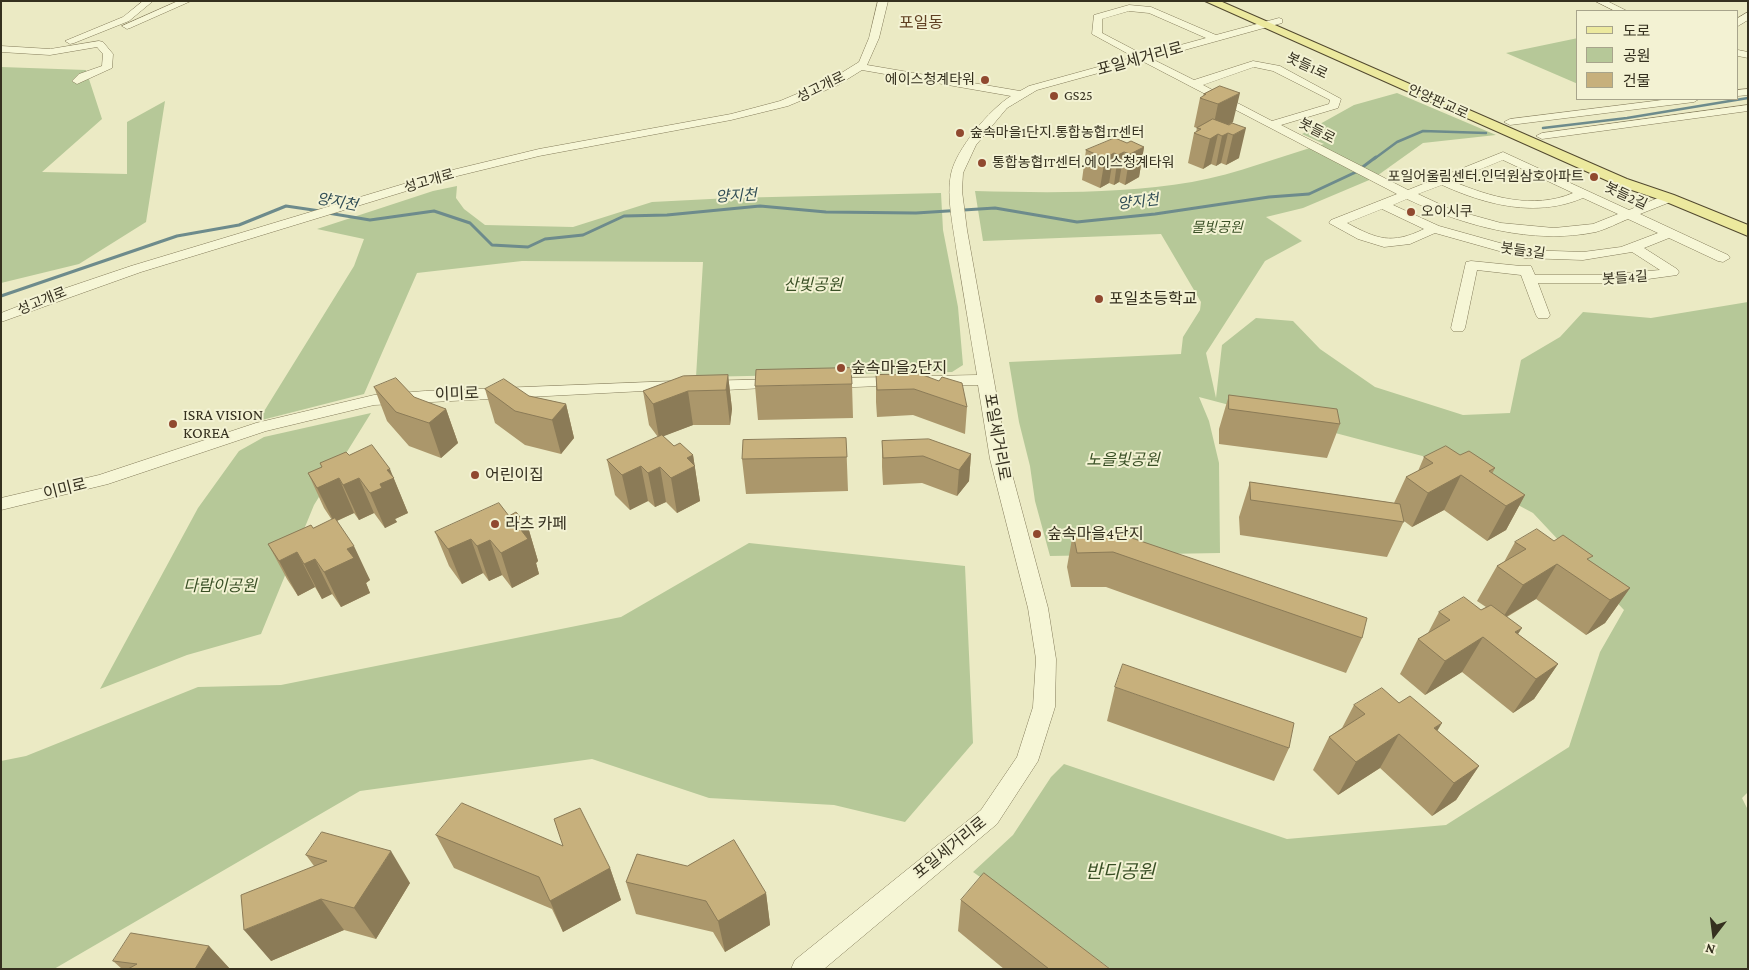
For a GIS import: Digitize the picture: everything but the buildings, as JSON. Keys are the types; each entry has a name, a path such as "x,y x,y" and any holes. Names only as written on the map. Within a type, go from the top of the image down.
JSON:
{"main road":[{"name":"안양판교로","path":"1210,1 1263,26 1622,182 1669,198 1748,231"},
{"name":"안양판교로","path":"1231,1 1637,177 1669,198"}],"street":[{"path":"50,52 75,39 126,19 149,1"},
{"path":"89,46 92,40 187,1"},
{"name":"성고개로","path":"1,318 95,281 500,161 602,139 759,112 800,99 861,67 871,46 883,1"},
{"path":"1599,1 1620,10"},
{"name":"봇들로","path":"1216,39 1150,10 1129,8 1097,17 1097,34 1359,170 1445,212 1500,227 1554,232 1595,228 1669,198"},
{"name":"포일세거리로","path":"804,969 989,817 1027,760 1044,707 1046,659 1038,608 1022,541 1003,477 958,210 957,173 962,159 983,128 1003,106 1033,88 1279,21"},
{"path":"1,49 50,52 99,44 108,54 107,68 83,76 77,81"},
{"name":"봇들1로","path":"1194,84 1253,64 1276,68 1332,95 1336,99 1334,106 1273,124"},
{"name":"성고개로","path":"861,67 1022,95"},
{"path":"1510,122 1686,100"},
{"path":"1542,136 1748,108"},
{"name":"봇들2길","path":"1434,229 1412,241 1396,244 1370,241 1336,223 1502,156 1723,258"},
{"path":"1441,180 1509,204 1558,202 1584,193"},
{"name":"봇들3길","path":"1381,204 1434,229 1524,254 1583,256 1624,251 1670,234"},
{"name":"봇들4길","path":"1458,328 1471,266 1529,275 1598,280 1642,278 1672,272 1633,247"},
{"path":"1524,254 1543,315"},
{"path":"811,384 987,380"},
{"name":"이미로","path":"1,504 102,480 262,427 374,400 425,396 792,384"}],"green space":[{"path":"1576,38 1576,83 1506,53"},
{"path":"1,67 86,70 102,119 42,172 127,174 127,122 165,101 146,222 79,264 1,283"},
{"path":"1397,93 1496,135 1423,143 1374,178 1303,208 1266,217 1302,241 1265,261 1206,353 1216,398 1222,345 1256,318 1293,321 1320,349 1375,387 1463,415 1510,413 1521,360 1560,337 1583,312 1651,318 1748,302 1748,792 1742,798 1748,810 1748,969 1111,969 973,872 1013,835 1051,777 1064,764 1287,839 1446,825 1569,747 1600,652 1624,610 1533,513 1430,458 1199,397 1209,421 1219,463 1220,553 1050,556 1035,501 1030,466 1019,422 1009,362 1181,354 1183,337 1200,310 1201,302 1161,234 983,241 975,191 1111,191 1165,186 1209,179 1324,144 1302,134 1354,105"},
{"name":"산빛공원","path":"457,186 456,198 464,209 485,225 573,227 652,202 730,198 941,193 943,230 958,307 963,365 952,372 696,377 703,262 522,261 417,273 364,394 258,421 354,266 364,239 317,229 433,191"},
{"name":"다람이공원","path":"371,413 314,505 261,634 187,655 100,689 198,508 239,451 264,437"},
{"path":"749,543 965,566 973,743 905,822 834,805 709,798 592,759 360,791 54,969 1,969 1,761 26,756 198,687 281,685 621,617"}],"waterway":[{"name":"양지천","path":"1739,99 1748,98"},
{"name":"양지천","path":"1543,128 1627,118 1736,100"},
{"name":"양지천","path":"1374,159 1397,142 1423,131 1486,133"},
{"name":"양지천","path":"328,213 370,220 434,211 470,223 492,245 528,247 545,239 583,235 624,216 667,215 760,206 826,212 916,213 995,208 1077,222 1155,214 1269,197 1309,194 1356,172 1376,157"},
{"name":"양지천","path":"1,296 177,236 239,225 286,206 320,211"}],"place":[{"name":"에이스청계타워","path":"985,80"},
{"name":"GS25","path":"1054,96"},
{"name":"숲속마을1단지.통합농협IT센터","path":"960,133"},
{"name":"통합농협IT센터.에이스청계타워","path":"982,163"},
{"name":"포일어울림센터.인덕원삼호아파트","path":"1594,177"},
{"name":"오이시쿠","path":"1411,212"},
{"name":"포일초등학교","path":"1099,299"},
{"name":"숲속마을2단지","path":"841,368"},
{"name":"ISRA VISION KOREA","path":"173,424"},
{"name":"어린이집","path":"475,475"},
{"name":"라츠 카페","path":"495,524"},
{"name":"숲속마을4단지","path":"1037,534"}],"district":[{"name":"포일동","path":"921,23"}],"park label":[{"name":"물빛공원","path":"1217,228"},
{"name":"노을빛공원","path":"1123,460"},
{"name":"반디공원","path":"1120,872"}]}
